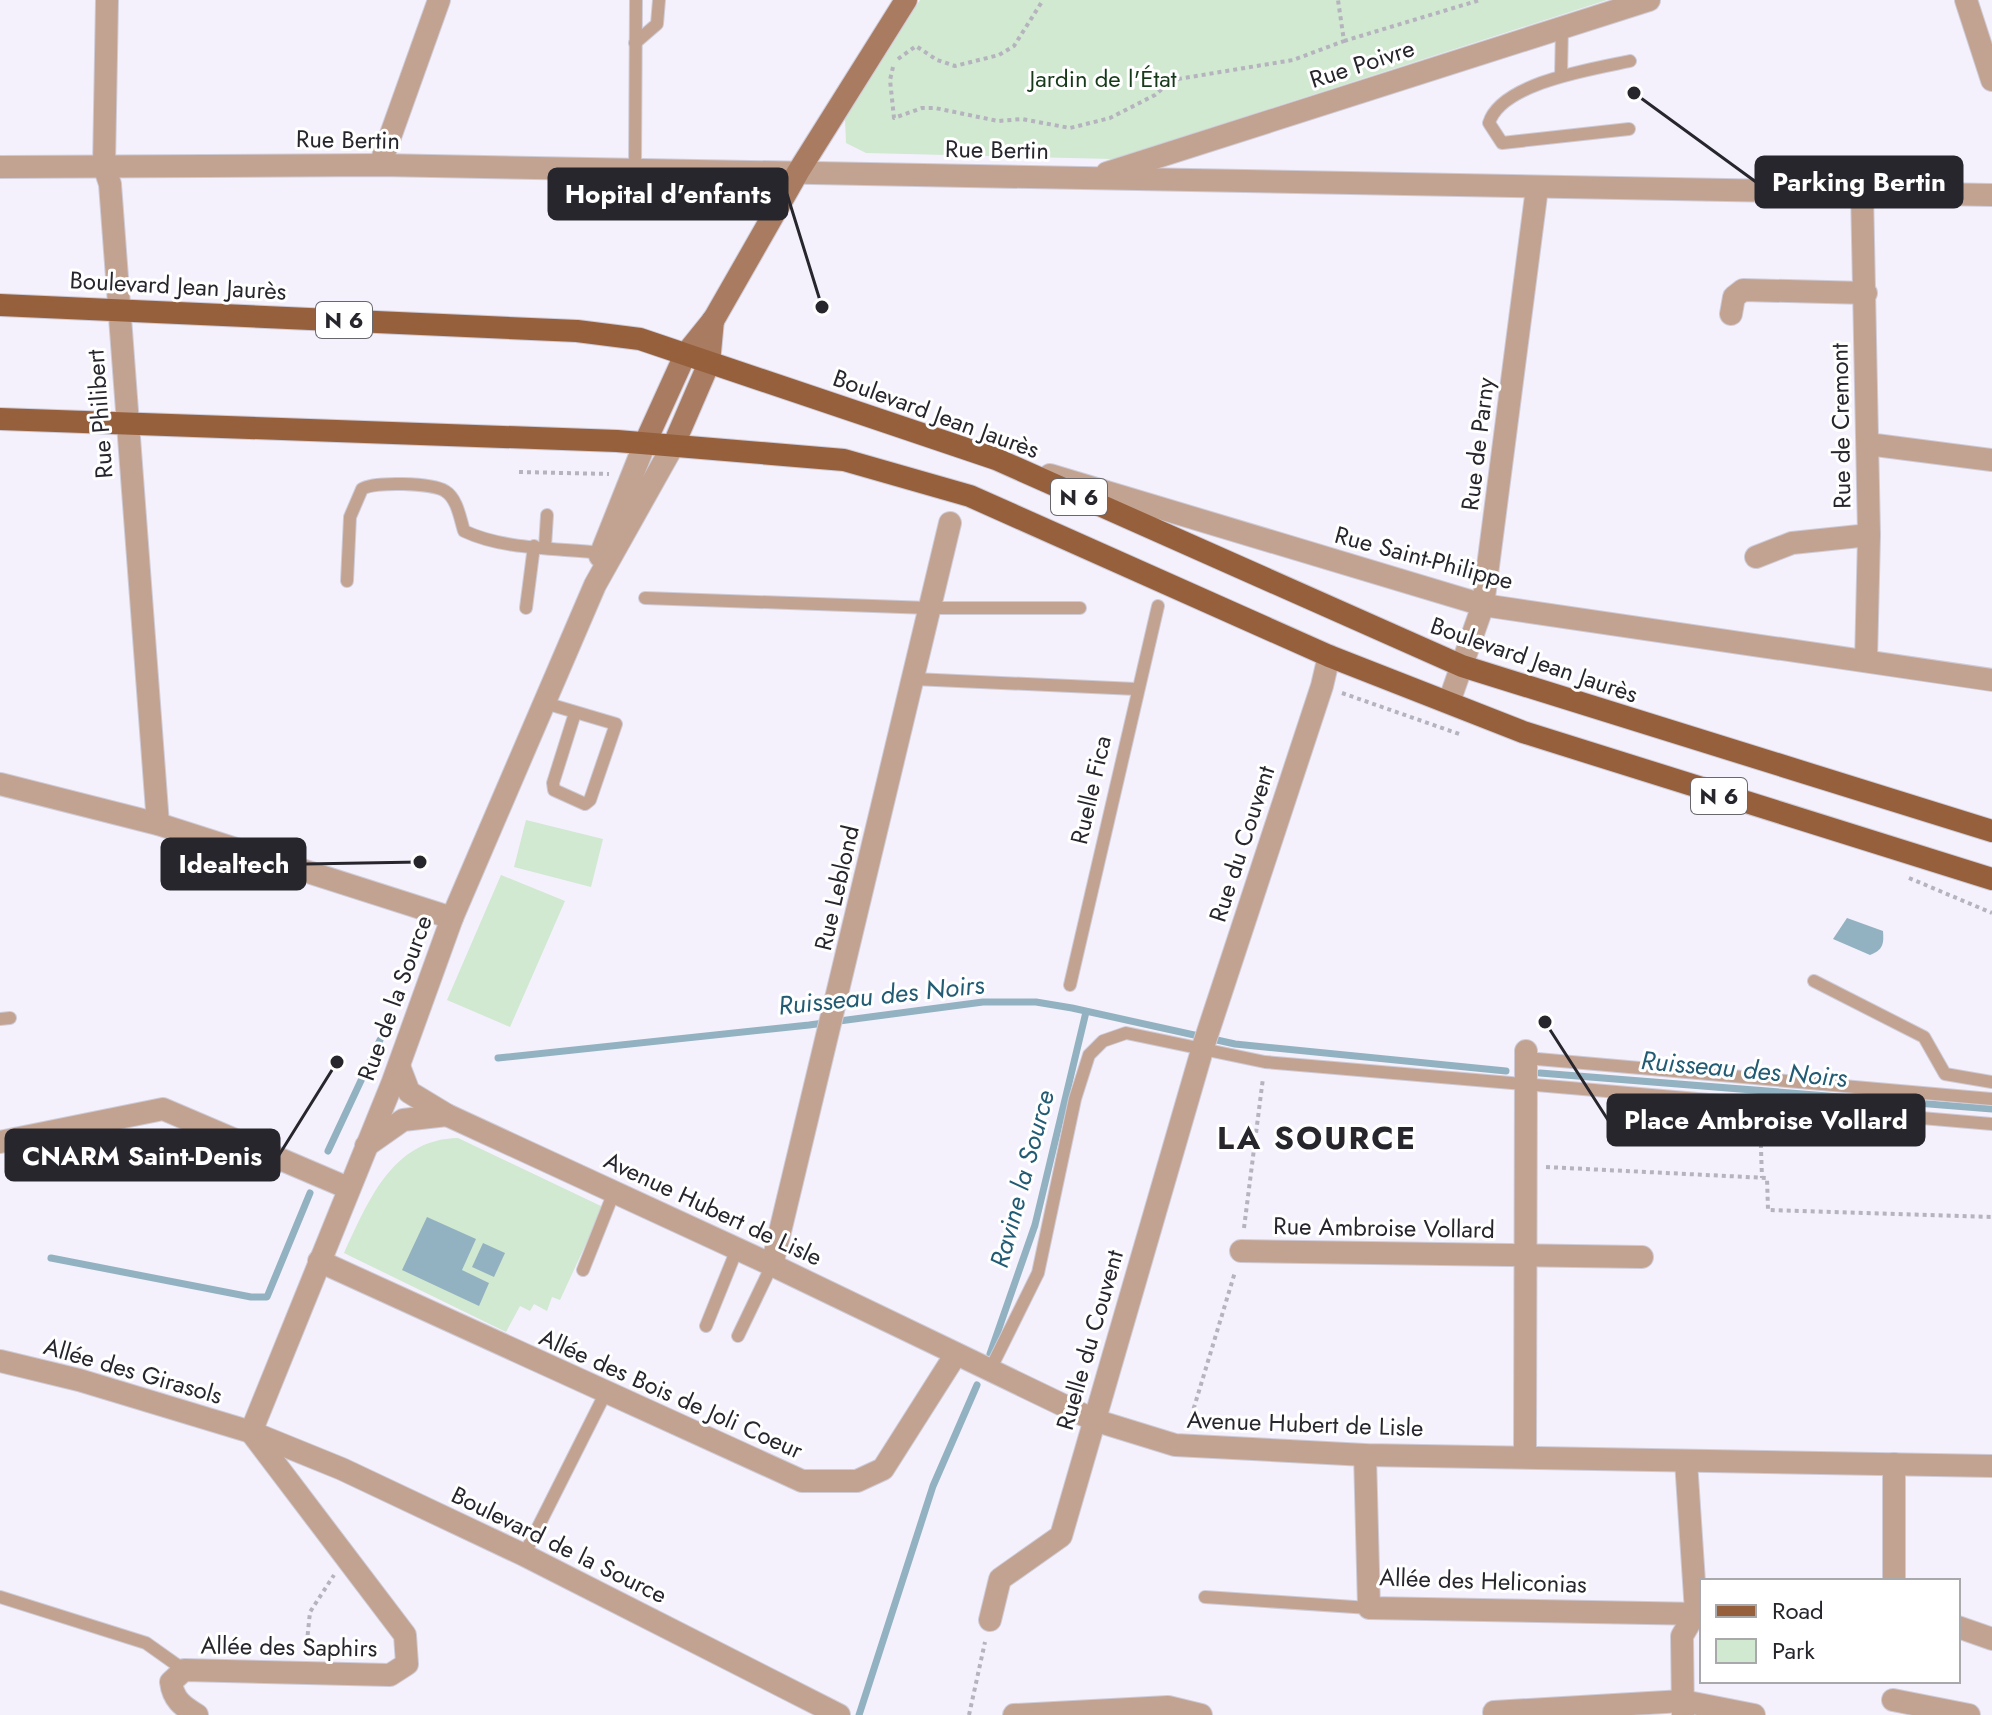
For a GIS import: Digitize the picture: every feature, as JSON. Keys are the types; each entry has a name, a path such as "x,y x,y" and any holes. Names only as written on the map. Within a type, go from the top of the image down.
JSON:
{"main road":[{"name":"Rue de la Source","path":"645,443 685,355 714,319 798,172 906,0"},
{"name":"Boulevard Jean Jaurès","path":"0,305 577,331 640,339 996,459 1462,666 1992,831"},
{"name":"Rue de la Source","path":"674,444 709,363 714,319"},
{"name":"N 6","path":"0,419 674,444 844,460 970,496 1329,656 1523,732 1687,786 1992,879"}],"street":[{"name":"Rue Philibert","path":"107,0 104,166 110,184 158,824"},
{"path":"380,165 439,0"},
{"name":"Rue Poivre","path":"1090,178 1649,0"},
{"path":"1966,0 1992,80"},
{"name":"Rue Bertin","path":"0,167 380,165 1992,195"},
{"name":"Rue de Parny","path":"1449,702 1483,605 1537,188"},
{"name":"Rue de Cremont","path":"1862,191 1869,535 1866,661"},
{"path":"1731,314 1734,297 1743,290 1866,293"},
{"name":"Rue de la Source","path":"595,585 601,553 645,443"},
{"name":"Rue de la Source","path":"251,1432 384,1105 452,918 595,585 674,444"},
{"path":"1868,444 1992,460"},
{"name":"Rue Saint-Philippe","path":"996,459 1483,605 1992,680"},
{"name":"Rue Leblond","path":"772,1265 950,523"},
{"path":"1756,557 1792,543 1869,535"},
{"name":"Rue du Couvent","path":"1205,1039 1322,686 1329,656"},
{"path":"0,784 158,824 452,918"},
{"name":"Ruelle du Couvent","path":"990,1620 1000,1579 1061,1536 1205,1039"},
{"name":"Rue Ambroise Vollard","path":"1525,1457 1526,1055"},
{"name":"Avenue Hubert de Lisle","path":"399,1066 409,1092 447,1115 772,1265 1094,1420 1175,1445 1365,1455 1992,1466"},
{"path":"384,1105 403,1120"},
{"path":"0,1142 163,1109 348,1188"},
{"path":"366,1146 403,1120 447,1115"},
{"name":"Rue Ambroise Vollard","path":"1241,1251 1642,1257"},
{"name":"Allée des Bois de Joli Coeur","path":"319,1261 605,1394 802,1481 857,1481 883,1469 956,1354"},
{"name":"Allée des Girasols","path":"0,1361 79,1380 251,1432"},
{"name":"Boulevard de la Source","path":"251,1432 342,1469 524,1555 838,1714"},
{"name":"Allée des Saphirs","path":"197,1715 181,1706 172,1693 171,1682 184,1670 390,1675 407,1664 405,1635 251,1432"},
{"name":"Allée des Heliconias","path":"1365,1455 1369,1608 1699,1613"},
{"path":"1683,1708 1682,1636 1699,1613 1686,1461"},
{"path":"1894,1464 1894,1579"},
{"path":"1960,1628 1992,1639"},
{"path":"1893,1699 1969,1715"},
{"path":"1014,1715 1168,1707 1201,1715"},
{"path":"1494,1712 1683,1708 1754,1715"}],"lane":[{"path":"635,169 636,0"},
{"path":"635,43 657,24 659,0"},
{"path":"1561,76 1562,28"},
{"path":"1629,129 1502,143 1489,123 1492,111 1501,102 1561,76 1630,61"},
{"path":"347,581 350,517 355,501 367,485 399,485 446,491 454,501 464,531 502,543 601,553"},
{"path":"526,608 547,515"},
{"path":"645,598 929,608 1080,608"},
{"name":"Ruelle Fica","path":"1070,985 1136,689 1158,606"},
{"path":"914,679 1136,689"},
{"path":"545,703 616,724 590,800 585,804 554,790 553,783 575,713"},
{"path":"1814,981 1924,1037 1945,1074 1992,1082"},
{"path":"990,1370 1038,1273 1075,1099 1089,1055 1103,1041 1126,1033 1205,1039 1265,1062 1992,1124"},
{"path":"1526,1055 1992,1099"},
{"path":"583,1270 614,1192"},
{"path":"706,1326 737,1249"},
{"path":"738,1336 772,1265"},
{"path":"524,1555 605,1394"},
{"path":"0,1597 146,1643 184,1670"},
{"path":"1205,1597 1369,1608"}],"path":[{"path":"1043,0 1014,46 999,55 955,66 937,60 922,48 909,48 892,68 894,118 922,108 935,108 998,121 1022,119 1070,128 1124,111 1155,95 1172,80 1293,60 1344,41 1480,0"},
{"path":"1338,0 1345,29 1344,41"},
{"path":"519,472 632,474"},
{"path":"1322,686 1465,735"},
{"path":"1907,877 1992,913"},
{"path":"1759,1104 1762,1178"},
{"path":"1526,1166 1767,1178 1768,1210 1992,1217"},
{"path":"302,1673 310,1612 346,1558"},
{"path":"969,1715 990,1620"}],"green space":[{"name":"Jardin de l'État","path":"920,0 1607,0 1113,159 866,153 846,143 845,119"},
{"path":"526,820 603,839 591,887 514,867"},
{"path":"501,875 565,901 510,1027 447,1000"},
{"path":"458,1138 603,1207 560,1300 552,1297 547,1311 534,1304 530,1311 520,1306 506,1332 344,1253 373,1194 399,1161 435,1141"}],"water":[{"path":"1847,918 1883,931 1880,949 1870,955 1833,939"},
{"path":"427,1217 476,1239 462,1270 489,1283 479,1306 402,1270"},
{"path":"483,1243 505,1253 494,1277 472,1267"}],"waterway":[{"name":"Ruisseau des Noirs","path":"498,1058 809,1025 983,1002 1036,1002 1235,1044 1506,1071"},
{"name":"Ravine la Source","path":"990,1354 1035,1225 1086,1012"},
{"name":"Ruisseau des Noirs","path":"328,1151 380,1040"},
{"name":"Ruisseau des Noirs","path":"1540,1073 1992,1109"},
{"name":"Ruisseau des Noirs","path":"51,1258 251,1297 267,1297 310,1193"},
{"name":"Ravine la Source","path":"859,1715 933,1486 977,1385"}],"place":[{"name":"Parking Bertin","path":"1634,93"},
{"name":"Hopital d'enfants","path":"822,307"},
{"name":"Idealtech","path":"420,862"},
{"name":"Place Ambroise Vollard","path":"1545,1022"},
{"name":"CNARM Saint-Denis","path":"337,1062"}],"district":[{"name":"LA SOURCE","path":"1317,1138"}]}
